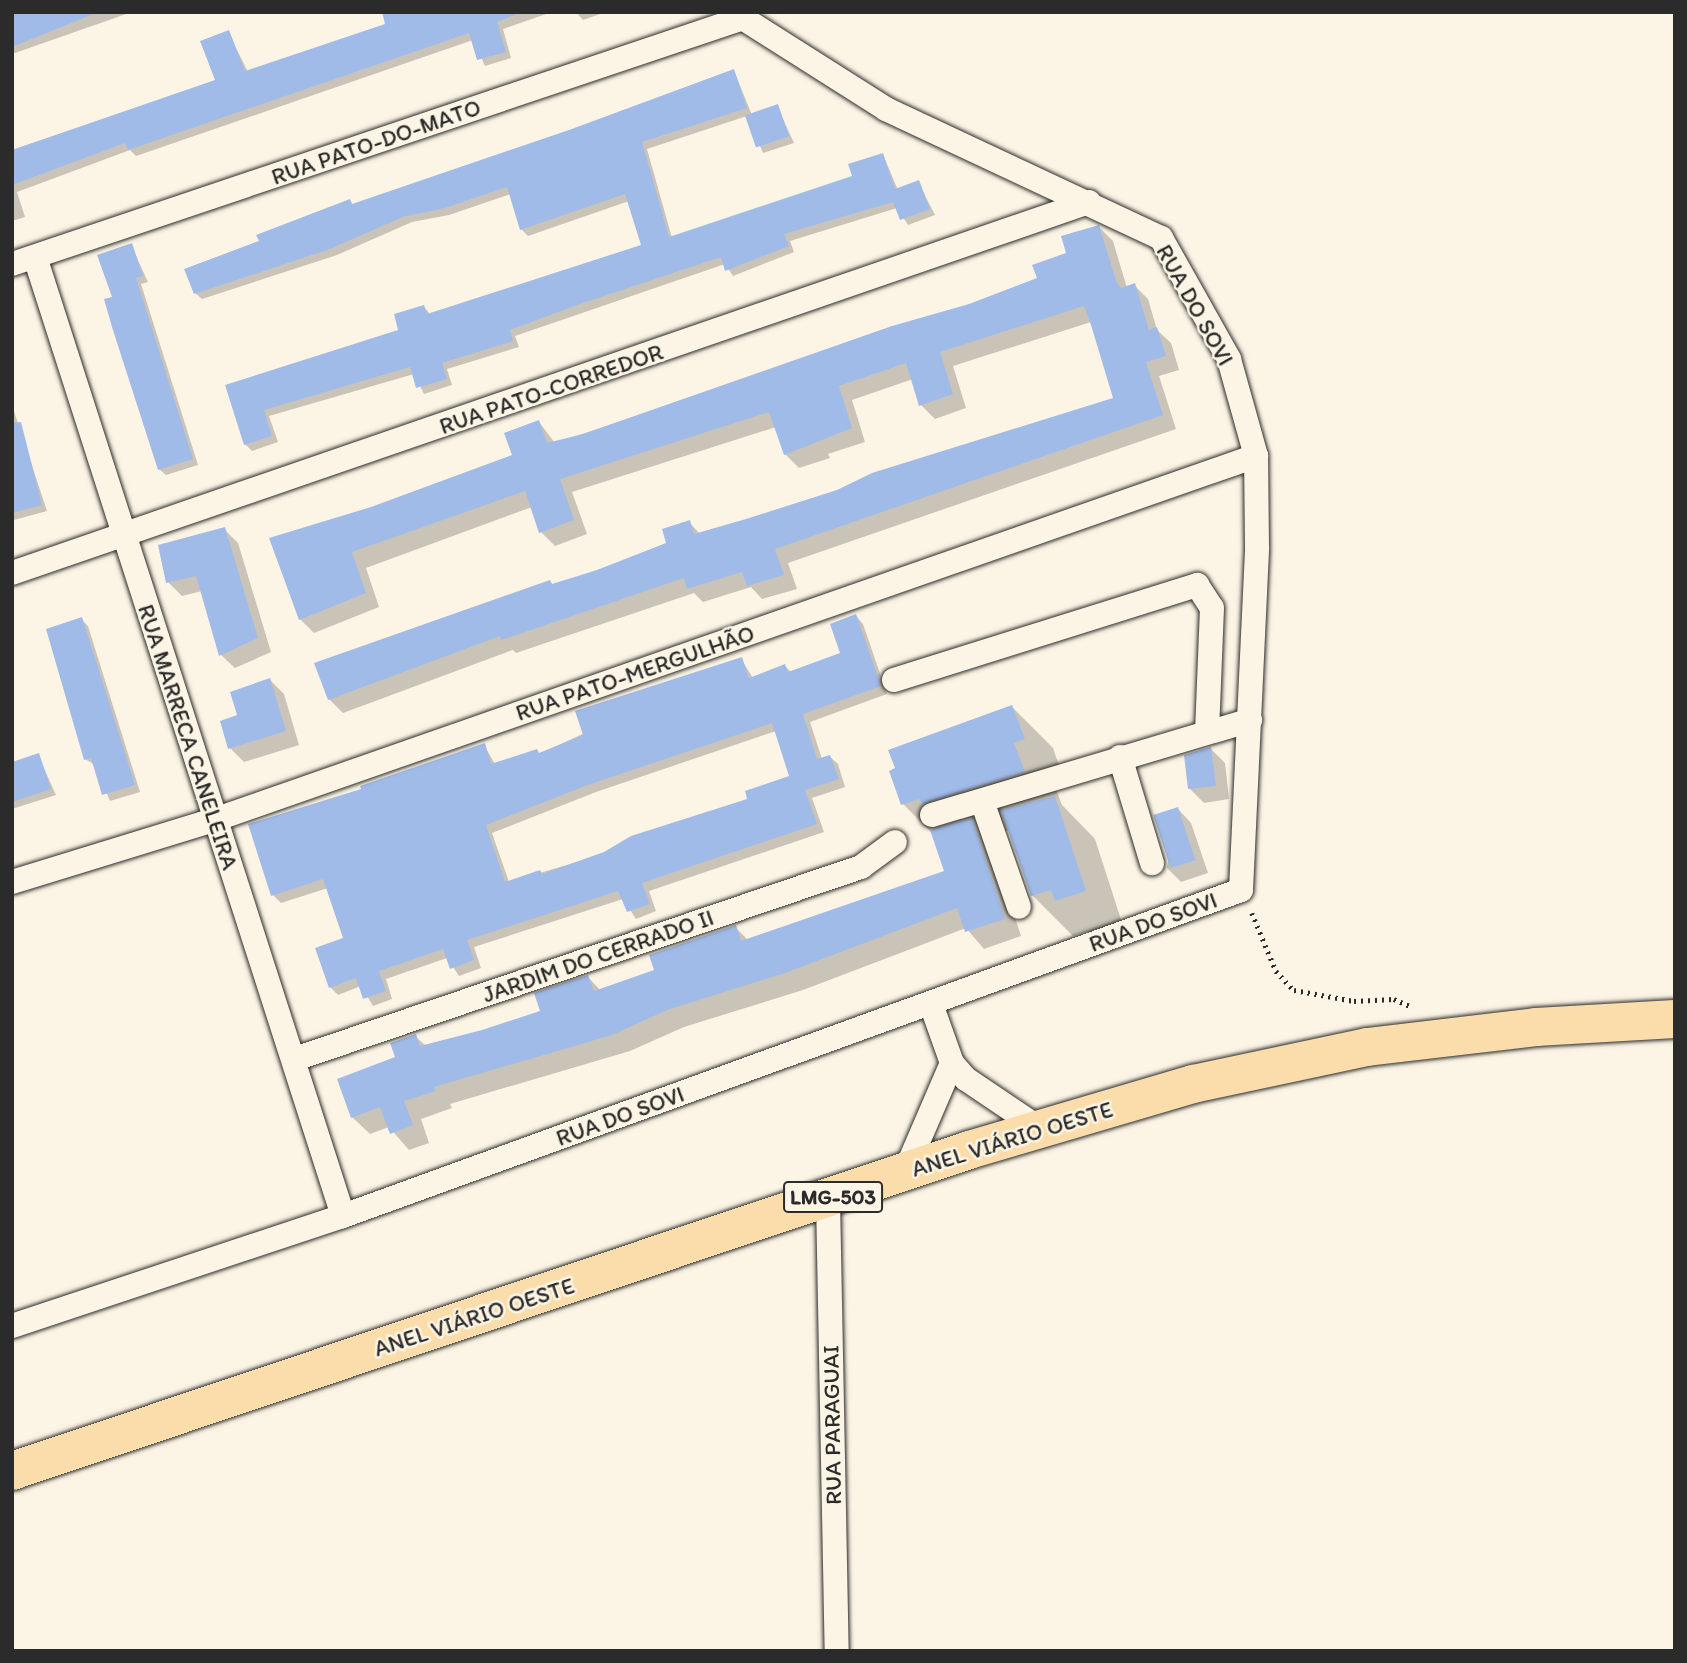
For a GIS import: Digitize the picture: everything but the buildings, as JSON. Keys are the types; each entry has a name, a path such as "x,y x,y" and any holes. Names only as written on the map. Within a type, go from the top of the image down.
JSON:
{"main road":[{"name":"ANEL VIÁRIO OESTE","path":"12,1471 905,1171 1040,1129 1269,1066 1455,1036 1675,1020"}],"street":[{"name":"RUA DO SOVI","path":"12,1326 343,1216 1241,890 1250,720 1256,456 1229,359 1161,238 886,109 736,15"},
{"name":"RUA PATO-DO-MATO","path":"24,261 736,15"},
{"name":"RUA PATO-CORREDOR","path":"12,573 123,538 1089,202"},
{"name":"RUA MARRECA CANELEIRA","path":"24,261 123,538 295,1059 343,1216"},
{"name":"RUA PATO-MERGULHÃO","path":"12,882 214,820 1256,456"},
{"path":"894,680 1198,584 1212,608 1207,731"},
{"path":"932,815 1250,720"},
{"path":"1120,757 1152,863"},
{"path":"982,801 1019,907"},
{"name":"JARDIM DO CERRADO II","path":"295,1059 861,867 895,842"},
{"path":"931,1004 952,1063 981,1090 1040,1129"},
{"path":"905,1171 952,1063"},
{"name":"RUA PARAGUAI","path":"828,1199 837,1651"}],"path":[{"path":"1241,890 1276,971 1294,990 1354,1001 1394,999 1428,1013 1455,1036"}]}
